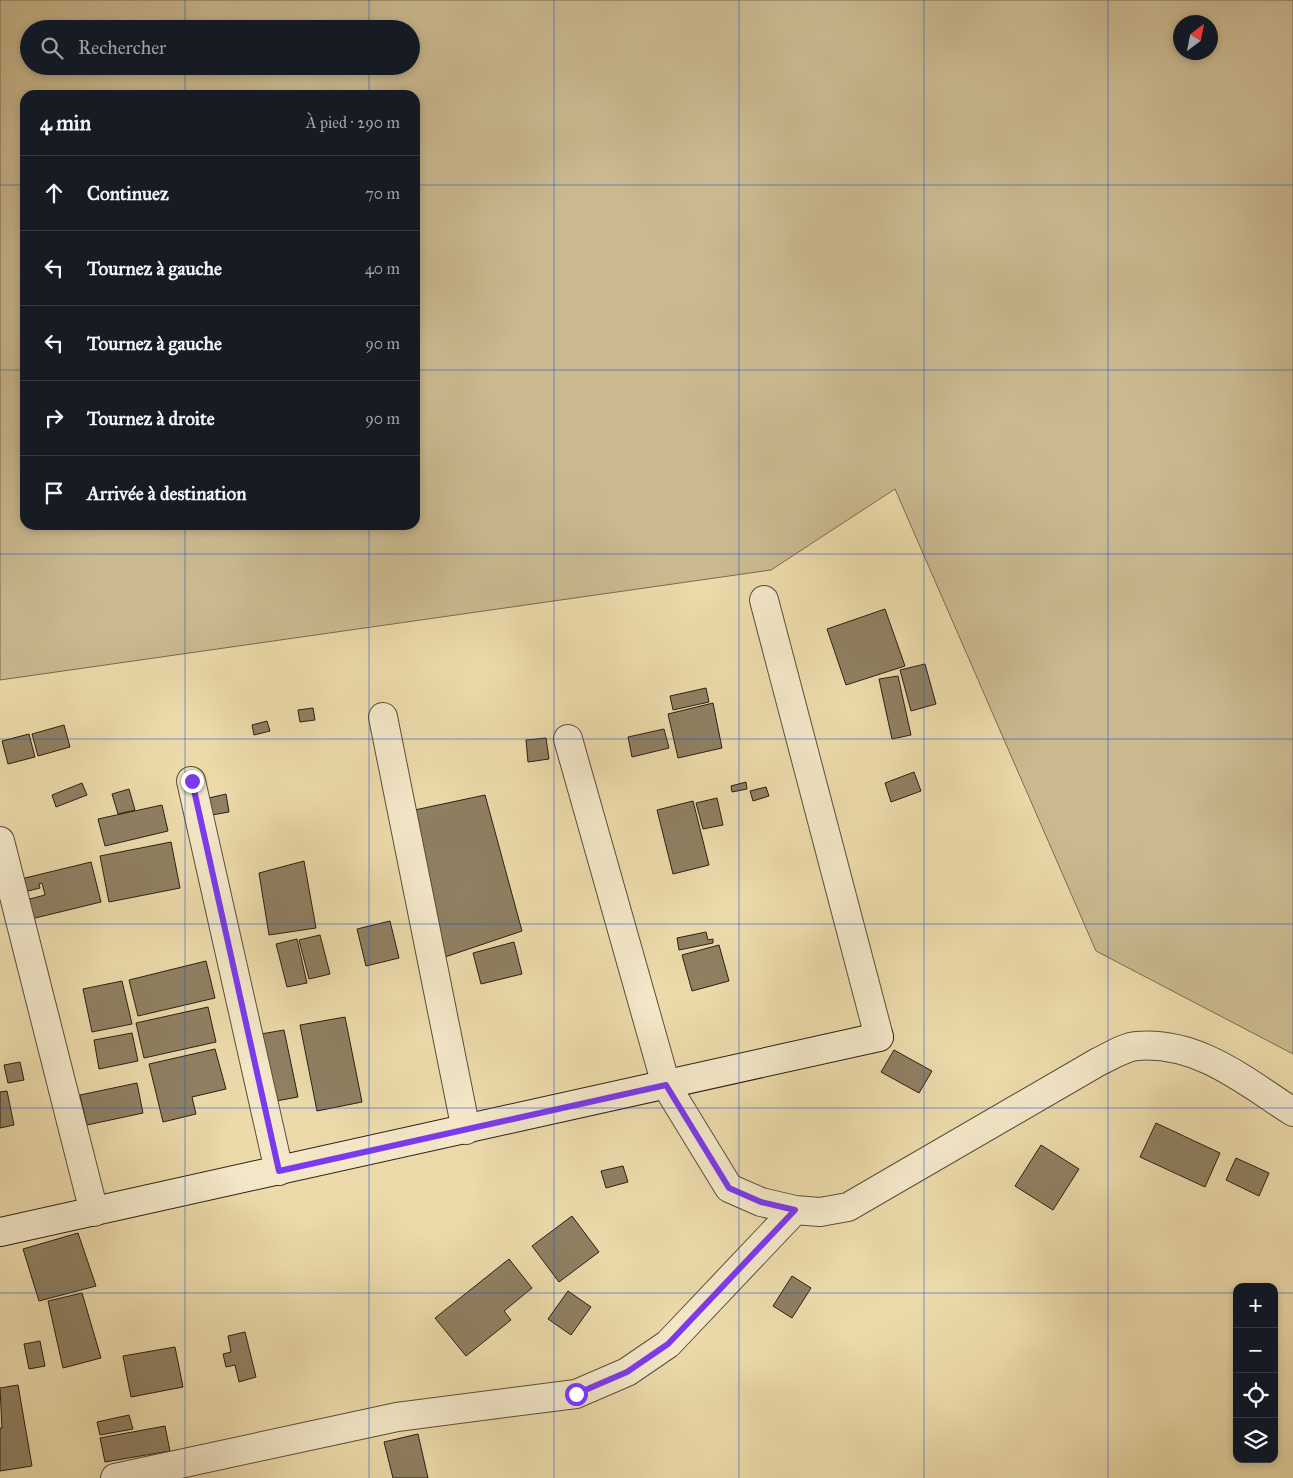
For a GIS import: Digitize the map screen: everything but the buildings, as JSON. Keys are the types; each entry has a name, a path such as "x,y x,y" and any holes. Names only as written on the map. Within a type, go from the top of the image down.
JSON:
{"street":[{"path":"0,1232 879,1037 764,600"},
{"path":"383,717 466,1130"},
{"path":"568,739 666,1085 729,1188 761,1202 795,1210 820,1212 848,1208 1098,1062 1135,1046 1171,1047 1211,1059 1293,1112"},
{"path":"192,781 279,1171"},
{"path":"0,841 94,1212"},
{"path":"115,1478 397,1417 576,1394 627,1372 668,1344 795,1210"}],"shaded area":[{"path":"0,0 1293,0 1293,1054 1096,951 895,489 771,570 0,680"}],"route":[{"path":"192,781 279,1171 666,1085 729,1188 761,1202 795,1210 668,1344 627,1372 576,1394"}]}
